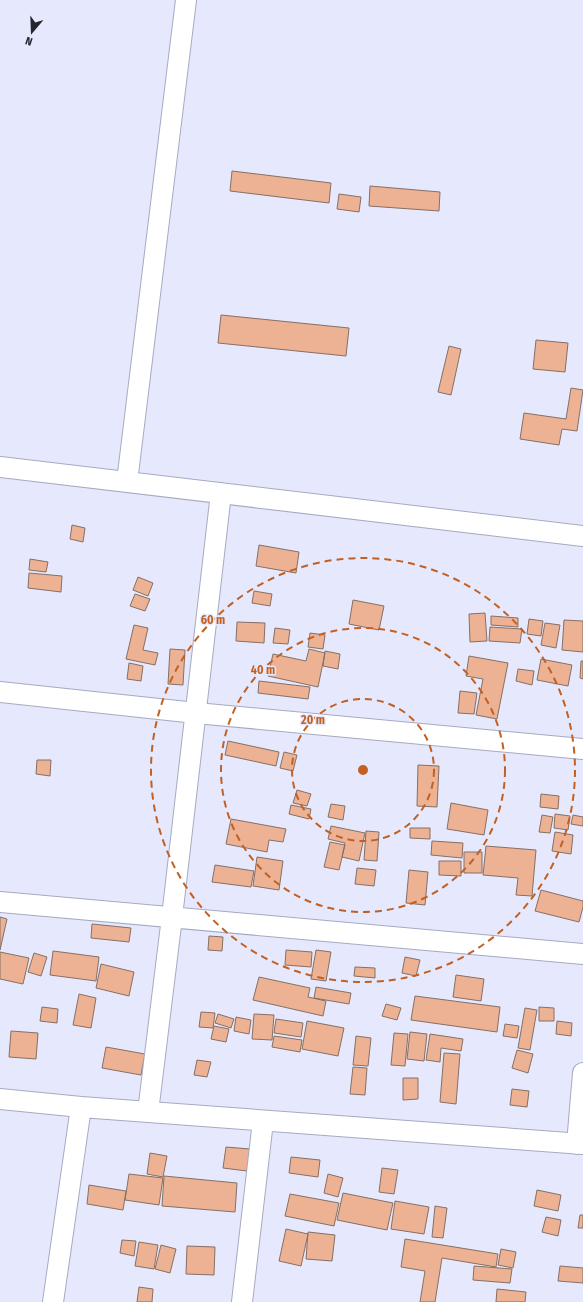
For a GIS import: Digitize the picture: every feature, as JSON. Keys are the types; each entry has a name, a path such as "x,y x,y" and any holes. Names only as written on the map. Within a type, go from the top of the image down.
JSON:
{"street":[{"path":"127,482 186,0"},
{"path":"0,467 583,536"},
{"path":"148,1112 221,493"},
{"path":"0,692 196,713 583,749"},
{"path":"0,902 583,954"},
{"path":"0,1099 81,1107 580,1144 583,1073"},
{"path":"53,1302 81,1107"},
{"path":"242,1302 263,1121"}],"building":[{"path":"232,171 331,183 329,203 230,191"},
{"path":"370,186 440,192 439,211 369,206"},
{"path":"339,194 361,197 359,212 337,209"},
{"path":"221,315 349,328 346,356 218,343"},
{"path":"536,340 568,343 565,372 533,369"},
{"path":"449,346 461,349 451,395 438,392"},
{"path":"571,388 583,390 577,431 562,429 559,445 520,439 524,413 566,419"},
{"path":"72,525 85,528 83,542 70,539"},
{"path":"259,545 299,552 296,573 256,566"},
{"path":"30,559 48,562 46,572 29,570"},
{"path":"29,573 62,576 61,592 28,588"},
{"path":"138,577 153,583 148,596 133,590"},
{"path":"254,591 272,594 270,606 252,603"},
{"path":"135,594 150,599 145,611 130,606"},
{"path":"353,600 384,606 379,630 349,624"},
{"path":"485,613 487,641 470,642 469,614"},
{"path":"491,616 518,618 518,627 491,625"},
{"path":"529,619 543,621 541,636 527,634"},
{"path":"564,620 583,621 583,652 562,650"},
{"path":"237,622 265,623 264,643 236,641"},
{"path":"545,623 560,625 556,648 541,645"},
{"path":"134,625 148,628 143,650 158,653 155,665 126,659"},
{"path":"490,627 522,629 520,643 489,641"},
{"path":"275,628 290,630 288,644 273,643"},
{"path":"310,633 325,635 323,649 308,647"},
{"path":"170,649 185,650 183,685 168,684"},
{"path":"309,649 325,653 318,687 268,676 273,654 306,661"},
{"path":"325,651 340,654 338,669 323,666"},
{"path":"469,656 508,663 497,719 476,715 483,679 466,676"},
{"path":"541,659 572,665 568,686 537,680"},
{"path":"581,661 583,661 583,679 580,678"},
{"path":"129,663 143,666 141,681 127,679"},
{"path":"518,669 534,671 532,685 516,681"},
{"path":"259,681 310,687 308,699 258,693"},
{"path":"460,691 477,693 474,714 458,713"},
{"path":"228,741 279,752 276,766 225,755"},
{"path":"284,752 297,755 293,771 280,768"},
{"path":"37,760 51,760 50,776 36,774"},
{"path":"418,765 439,766 437,807 417,806"},
{"path":"297,790 311,794 307,806 293,803"},
{"path":"541,794 559,796 558,809 540,807"},
{"path":"451,803 488,810 484,835 447,829"},
{"path":"331,804 345,806 343,820 328,817"},
{"path":"291,805 311,809 309,819 289,814"},
{"path":"555,814 570,816 568,830 554,828"},
{"path":"542,815 553,817 550,833 539,832"},
{"path":"573,815 583,817 583,826 571,824"},
{"path":"231,819 286,829 283,842 269,840 267,852 226,844"},
{"path":"331,826 365,833 359,861 342,857 345,843 328,839"},
{"path":"410,828 430,828 430,839 410,838"},
{"path":"366,831 379,832 377,861 364,860"},
{"path":"555,832 573,835 571,854 552,851"},
{"path":"432,841 463,843 462,858 431,855"},
{"path":"330,842 345,845 339,870 324,867"},
{"path":"486,846 536,850 532,896 516,895 518,878 483,875"},
{"path":"464,852 482,852 482,873 464,873"},
{"path":"257,857 283,861 279,890 253,886"},
{"path":"439,861 461,861 461,876 439,875"},
{"path":"215,865 254,871 251,887 212,882"},
{"path":"357,868 376,870 374,886 355,884"},
{"path":"409,870 428,872 425,905 406,903"},
{"path":"541,890 583,901 579,922 535,911"},
{"path":"0,917 7,919 0,950"},
{"path":"92,924 131,928 129,942 91,938"},
{"path":"209,936 223,937 222,951 208,950"},
{"path":"286,950 312,952 311,967 285,965"},
{"path":"316,950 331,952 326,981 311,979"},
{"path":"53,951 99,957 96,981 50,975"},
{"path":"0,952 29,958 23,984 0,979"},
{"path":"34,953 47,957 41,976 28,972"},
{"path":"405,957 420,960 416,976 402,973"},
{"path":"101,964 134,972 129,996 96,988"},
{"path":"355,967 375,968 375,978 354,976"},
{"path":"456,975 484,979 481,1001 453,997"},
{"path":"259,977 310,988 308,997 326,1001 323,1016 253,1000"},
{"path":"316,987 351,993 349,1004 314,998"},
{"path":"79,994 96,998 91,1028 73,1025"},
{"path":"415,996 500,1007 497,1032 411,1020"},
{"path":"386,1004 401,1008 397,1020 382,1016"},
{"path":"42,1007 58,1009 57,1023 40,1021"},
{"path":"539,1007 554,1008 554,1021 539,1021"},
{"path":"525,1008 537,1010 530,1050 518,1048"},
{"path":"201,1012 215,1013 213,1028 199,1027"},
{"path":"218,1014 234,1019 231,1028 215,1023"},
{"path":"254,1014 274,1015 272,1040 252,1039"},
{"path":"236,1017 251,1020 249,1034 234,1031"},
{"path":"276,1019 303,1023 301,1037 274,1033"},
{"path":"307,1021 344,1028 338,1056 302,1049"},
{"path":"557,1021 572,1023 571,1036 556,1034"},
{"path":"505,1024 519,1026 517,1038 503,1036"},
{"path":"214,1026 229,1029 226,1042 211,1039"},
{"path":"11,1031 38,1033 36,1059 9,1057"},
{"path":"410,1032 427,1034 424,1061 407,1059"},
{"path":"394,1033 408,1034 405,1066 391,1065"},
{"path":"430,1034 463,1039 461,1051 441,1048 440,1062 426,1060"},
{"path":"274,1036 302,1040 300,1052 272,1047"},
{"path":"356,1036 371,1038 368,1066 353,1065"},
{"path":"106,1047 145,1054 141,1075 102,1068"},
{"path":"517,1050 533,1054 528,1073 512,1068"},
{"path":"444,1053 460,1054 456,1104 440,1102"},
{"path":"197,1060 211,1062 207,1077 194,1075"},
{"path":"353,1067 367,1068 365,1095 350,1094"},
{"path":"403,1078 418,1078 418,1099 403,1100"},
{"path":"512,1089 529,1091 527,1107 510,1105"},
{"path":"226,1147 250,1149 247,1171 223,1168"},
{"path":"150,1153 167,1156 163,1177 147,1174"},
{"path":"291,1157 320,1160 318,1177 289,1173"},
{"path":"382,1168 398,1170 394,1194 379,1192"},
{"path":"129,1174 163,1178 159,1205 125,1200"},
{"path":"328,1174 343,1178 338,1197 324,1193"},
{"path":"164,1176 237,1183 235,1212 162,1206"},
{"path":"89,1185 126,1191 123,1210 87,1204"},
{"path":"537,1190 561,1195 558,1211 534,1206"},
{"path":"343,1193 393,1203 387,1230 337,1220"},
{"path":"290,1194 339,1203 334,1226 285,1216"},
{"path":"395,1201 429,1207 424,1234 391,1229"},
{"path":"435,1206 447,1208 443,1238 432,1237"},
{"path":"580,1215 583,1215 583,1228 578,1228"},
{"path":"546,1217 561,1220 558,1236 542,1232"},
{"path":"286,1229 308,1234 301,1266 279,1261"},
{"path":"308,1232 335,1235 332,1261 306,1259"},
{"path":"405,1239 498,1254 496,1267 442,1258 435,1302 420,1302 425,1271 401,1267"},
{"path":"122,1240 136,1241 134,1256 120,1253"},
{"path":"139,1242 158,1245 154,1269 135,1266"},
{"path":"161,1245 176,1249 170,1273 155,1269"},
{"path":"187,1246 215,1247 214,1275 186,1274"},
{"path":"501,1249 516,1252 513,1268 498,1265"},
{"path":"474,1266 512,1269 510,1283 473,1280"},
{"path":"560,1266 583,1268 583,1283 558,1281"},
{"path":"139,1287 153,1289 152,1302 137,1302"},
{"path":"497,1289 526,1292 525,1302 496,1302"}]}
